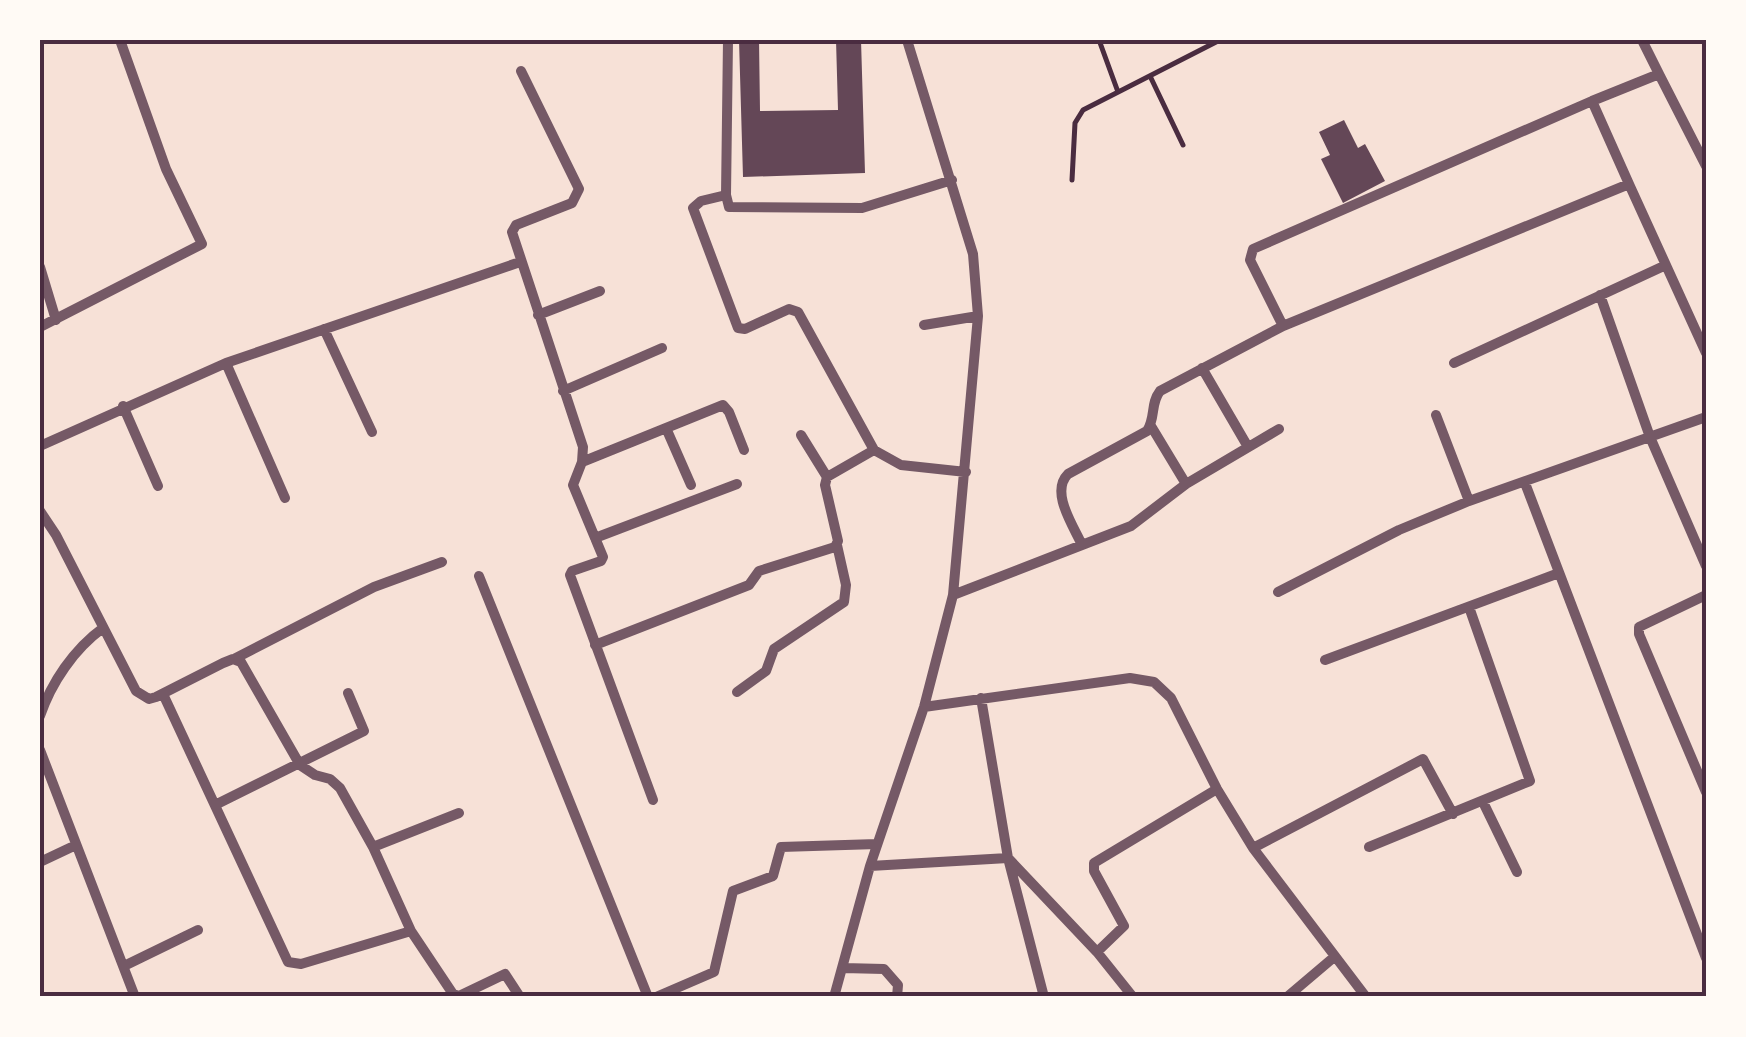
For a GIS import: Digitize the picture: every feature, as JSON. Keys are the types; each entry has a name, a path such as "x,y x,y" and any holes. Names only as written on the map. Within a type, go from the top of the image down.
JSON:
{"street":[{"path":"40,327 202,244 166,169 120,40"},
{"path":"728,40 726,204 732,209 862,208 952,180"},
{"path":"834,997 870,866 924,707 953,595 978,316 972,254 907,40"},
{"path":"1642,40 1706,166"},
{"path":"521,71 579,189 572,203 516,225 512,232 583,447 574,486 603,560 570,575 653,800"},
{"path":"1283,326 1250,260 1253,249 1659,74"},
{"path":"1592,101 1702,336 1706,353"},
{"path":"1186,484 1151,426 1152,406 1160,391 1283,326 1629,184"},
{"path":"726,195 701,200 693,208 736,324 746,329 789,309 798,312 874,450 901,466 966,472"},
{"path":"40,446 226,362 520,262"},
{"path":"1454,362 1666,265"},
{"path":"40,267 56,320"},
{"path":"538,315 600,290"},
{"path":"1600,295 1650,437 1706,566"},
{"path":"924,324 978,316"},
{"path":"324,329 372,432"},
{"path":"564,390 662,348"},
{"path":"226,362 285,498"},
{"path":"1202,368 1248,447"},
{"path":"582,462 722,405 727,407 744,450"},
{"path":"123,406 158,486"},
{"path":"1436,414 1469,500"},
{"path":"1278,592 1398,530 1469,500 1706,417"},
{"path":"1082,545 1060,493 1061,482 1068,474 1151,426"},
{"path":"666,428 690,485"},
{"path":"953,595 1131,526 1186,484 1279,428"},
{"path":"802,435 827,477"},
{"path":"737,692 768,668 768,657 774,649 844,602 846,585 824,485 827,477 874,450"},
{"path":"1525,483 1706,958"},
{"path":"594,538 737,484"},
{"path":"40,511 136,691 149,698 374,588 442,562"},
{"path":"595,645 749,585 759,571 837,545"},
{"path":"1325,660 1560,573"},
{"path":"480,576 648,997"},
{"path":"1706,595 1638,627 1706,792"},
{"path":"1369,847 1526,785 1530,776 1469,606"},
{"path":"40,716 66,666 103,628"},
{"path":"233,659 247,668 300,765 336,783 373,847 410,931 453,994 459,996 505,974 520,997"},
{"path":"924,707 1130,678 1154,682 1171,698 1217,790 1253,848 1366,997"},
{"path":"214,806 364,731 348,693"},
{"path":"163,694 288,962 301,964 410,931"},
{"path":"981,698 1008,858 1044,997"},
{"path":"40,750 135,997"},
{"path":"1253,848 1423,760 1453,814"},
{"path":"1097,952 1124,926 1094,871 1094,862 1217,790"},
{"path":"1483,802 1516,872"},
{"path":"373,847 459,814"},
{"path":"40,862 76,844"},
{"path":"656,997 714,972 732,892 773,876 781,848 877,844"},
{"path":"870,866 1008,858 1134,997"},
{"path":"124,966 198,930"},
{"path":"1287,997 1333,958"},
{"path":"843,968 884,969 898,985 898,997"}],"path":[{"path":"1099,40 1118,92"},
{"path":"1072,180 1077,116 1220,40"},
{"path":"1150,76 1183,145"}],"building":[{"path":"739,40 759,40 760,111 838,110 836,40 861,40 865,173 743,177"},
{"path":"1344,120 1358,148 1365,144 1385,181 1343,203 1321,159 1330,155 1319,132"}]}
